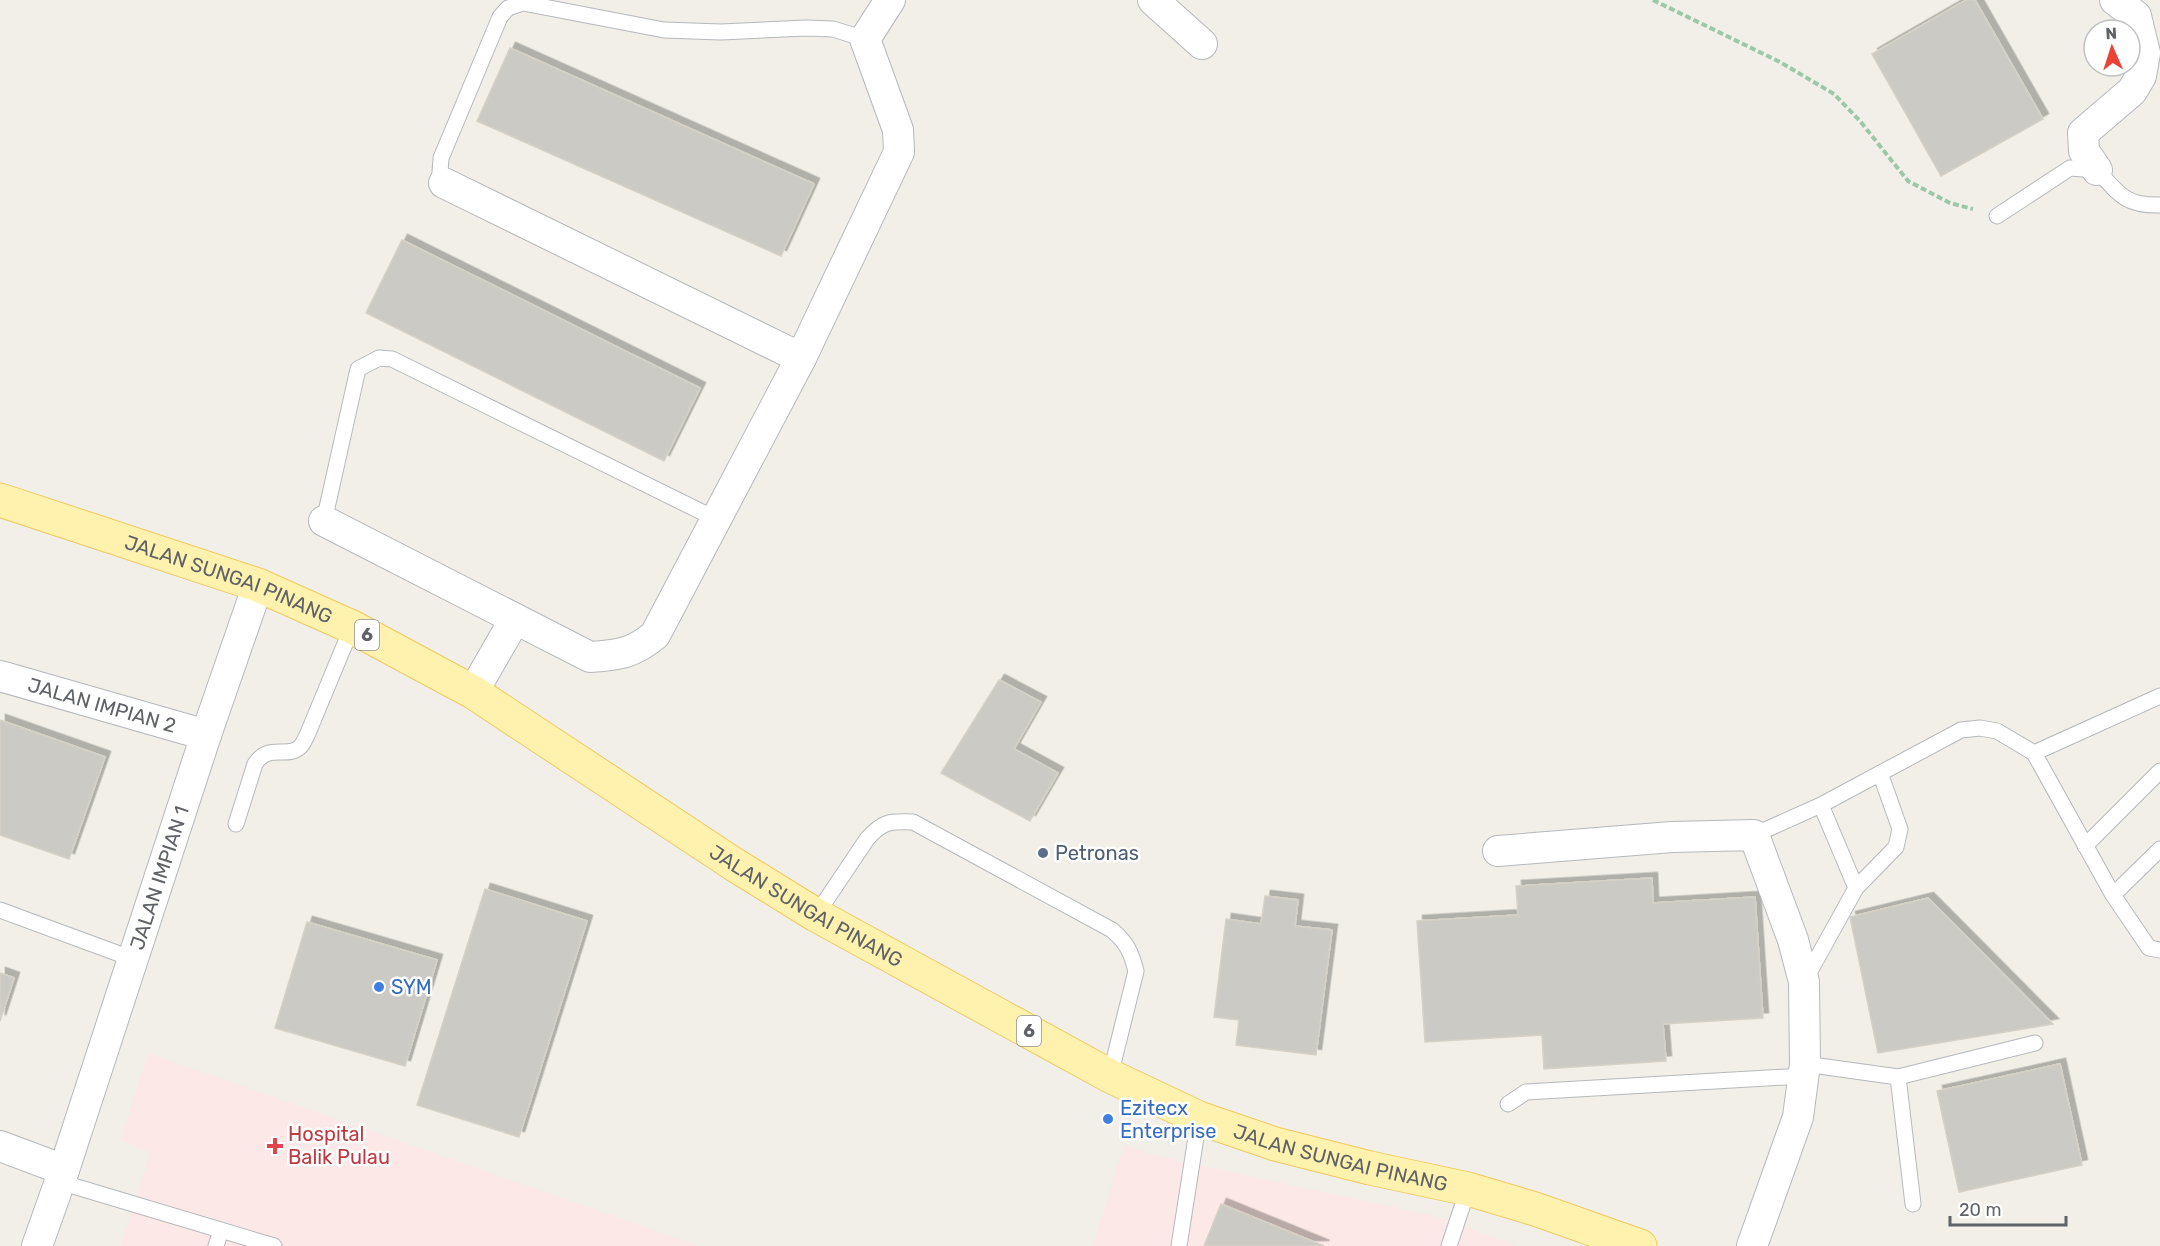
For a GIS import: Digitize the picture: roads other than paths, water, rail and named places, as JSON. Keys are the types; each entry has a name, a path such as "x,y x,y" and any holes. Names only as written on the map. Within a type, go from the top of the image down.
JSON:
{"main road":[{"name":"JALAN SUNGAI PINANG","path":"0,500 258,585 352,627 473,692 725,859 816,915 1110,1076 1199,1118 1275,1144 1370,1168 1468,1189 1535,1209 1640,1246"}],"street":[{"path":"324,521 590,657 621,655 640,647 655,635 801,358 899,152 898,130 865,39 890,0"},
{"path":"1153,0 1202,44"},
{"path":"2097,170 2084,151 2083,133 2132,91 2140,76 2145,53 2136,16 2115,0"},
{"path":"444,183 801,358"},
{"name":"JALAN IMPIAN 1","path":"37,1246 258,585"},
{"path":"473,692 514,619"},
{"name":"JALAN IMPIAN 2","path":"0,676 206,735"},
{"path":"1498,851 1672,837 1754,835 1793,940 1804,982 1804,1070 1798,1117 1752,1246"},
{"path":"0,1146 62,1176"}],"lane":[{"path":"444,183 440,172 441,158 500,17 508,8 523,3 664,30 721,32 815,28 833,29 865,39"},
{"path":"1997,216 2070,168 2097,170 2128,201 2145,205 2160,205"},
{"path":"324,521 358,369 379,358 392,359 716,519"},
{"path":"236,824 255,764 260,757 269,752 293,751 302,746 352,627"},
{"path":"2034,753 2160,696"},
{"path":"1754,835 1821,805 1961,730 1980,728 1997,731 2034,753 2113,895 2149,948 2160,950"},
{"path":"2085,846 2160,771"},
{"path":"1804,982 1856,888 1896,847 1899,839 1900,829 1880,773"},
{"path":"1821,805 1856,888"},
{"path":"816,915 876,828 889,821 913,822 1112,930 1124,940 1136,971 1110,1076"},
{"path":"2113,895 2160,849"},
{"path":"0,910 133,959"},
{"path":"1508,1104 1526,1092 1804,1070 1898,1077 2035,1043"},
{"path":"1898,1077 1913,1204"},
{"path":"1179,1246 1199,1118"},
{"path":"62,1176 274,1246"},
{"path":"1449,1246 1468,1189"},
{"path":"216,1246 221,1230"}],"place":[{"name":"Petronas","path":"1043,853"},
{"name":"SYM","path":"379,987"},
{"name":"Ezitecx Enterprise","path":"1108,1119"},
{"name":"Hospital Balik Pulau","path":"275,1146"}]}
